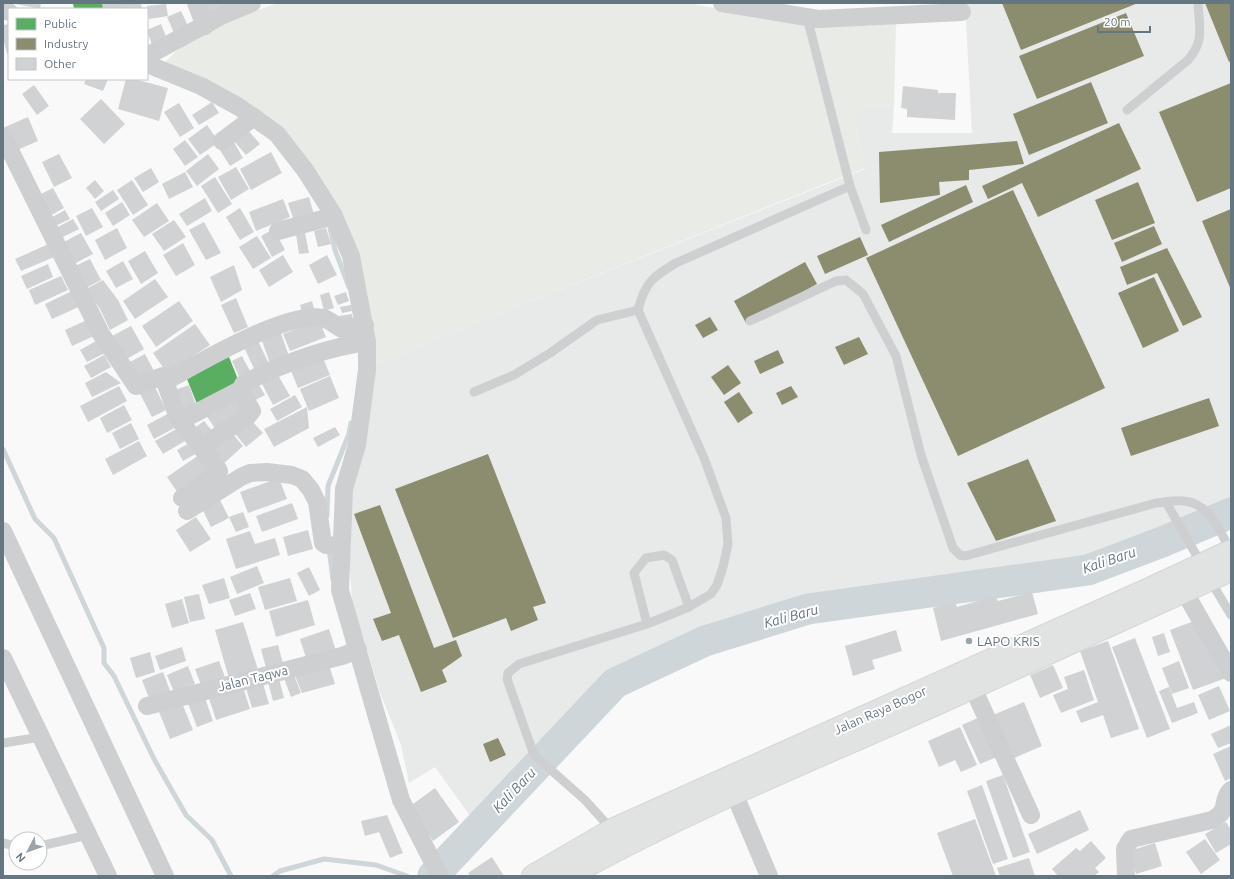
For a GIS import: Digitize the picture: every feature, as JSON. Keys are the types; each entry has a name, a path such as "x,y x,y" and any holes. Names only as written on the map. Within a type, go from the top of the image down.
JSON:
{"highway":[{"name":"Jalan Raya Bogor","path":"533,876 612,830 1203,567 1230,553"},
{"name":"Jalan Raya Bogor","path":"568,876 619,847 734,793 973,688 1184,591 1203,567"}],"street":[{"path":"196,3 206,26"},
{"path":"148,55 206,26 220,16 252,3"},
{"path":"723,3 818,19 962,12"},
{"path":"148,64 201,86 250,120 277,134 305,170 351,256 367,370 364,407 357,445 344,489 334,546 340,590 351,653 401,800 428,856 440,876"},
{"path":"222,141 250,120"},
{"path":"3,136 101,334 136,386 162,376 166,381 180,421 218,468 218,473 185,504 250,473 267,472 292,475 302,479 311,490 317,502 321,518 322,541 334,546"},
{"path":"278,230 330,218"},
{"path":"166,381 258,333 299,320 322,318 342,329 361,334"},
{"path":"180,421 240,390 244,383 274,368 361,334"},
{"path":"201,447 248,416 252,411 240,390"},
{"path":"3,530 165,876"},
{"path":"1184,591 1231,673"},
{"name":"Jalan Taqwa","path":"146,706 351,653"},
{"path":"3,658 8,683 41,737 108,876"},
{"path":"973,688 1031,815"},
{"path":"1126,876 1125,849 1131,839 1212,820 1222,813 1226,798 1231,790"},
{"path":"734,793 769,876"}],"lane":[{"path":"1127,110 1188,60 1195,52 1200,41 1198,3"},
{"path":"807,17 850,186 866,230"},
{"path":"612,830 585,800 536,756 507,679 508,673 519,664 647,624 688,607 711,594 717,585 728,544 726,518 704,458 638,310 643,291 650,280 663,270 676,263 850,186"},
{"path":"750,321 836,281 846,280 863,294 896,356 921,455 953,548 960,555 965,556 1156,502 1185,500 1197,504 1211,516 1230,553"},
{"path":"474,392 520,371 550,353 597,320 638,310"},
{"path":"1166,502 1231,615"},
{"path":"647,624 634,573 646,558 664,555 672,560 688,607"},
{"path":"3,743 41,737"},
{"path":"48,844 88,835"}],"shaded area":[{"path":"278,3 688,3 804,26 896,24 894,107 853,111 865,168 444,336 375,366 373,325 298,151 163,64 185,43 225,22"},
{"path":"965,3 1231,3 1231,503 1132,545 1051,562 939,576 887,586 812,597 747,622 697,632 646,654 602,686 550,735 475,823 435,767 409,783 401,745 379,690 364,639 353,611 347,502 375,366 444,336 865,169 853,110 894,107 892,133 972,133"}],"building: Public":[{"path":"73,3 107,3 108,8 74,8"},
{"path":"229,357 241,387 197,404 185,374"}],"building: Industry":[{"path":"1002,3 1138,3 1021,50"},
{"path":"1205,3 1231,3 1231,61 1229,62"},
{"path":"1126,13 1144,56 1037,99 1019,56"},
{"path":"1091,82 1108,123 1029,155 1013,114"},
{"path":"1231,83 1231,188 1197,202 1159,112"},
{"path":"1119,123 1141,169 1038,217 1022,183 988,199 982,186"},
{"path":"1017,141 1024,164 969,170 969,180 939,182 940,195 880,203 879,152"},
{"path":"1138,182 1155,223 1112,240 1095,200"},
{"path":"966,185 973,202 889,242 881,225"},
{"path":"1013,190 1105,388 958,456 866,258"},
{"path":"1231,209 1231,290 1202,221"},
{"path":"1154,226 1162,244 1122,262 1114,243"},
{"path":"860,237 868,255 825,274 817,256"},
{"path":"1167,248 1202,317 1183,326 1157,273 1127,285 1120,267"},
{"path":"805,262 817,284 746,323 734,301"},
{"path":"1154,277 1179,331 1143,348 1118,293"},
{"path":"710,317 718,330 703,338 695,325"},
{"path":"859,337 868,354 844,365 835,347"},
{"path":"778,350 784,363 760,374 754,361"},
{"path":"728,365 741,383 724,395 711,377"},
{"path":"791,386 798,397 782,405 776,393"},
{"path":"739,392 753,413 738,423 724,402"},
{"path":"1209,398 1219,426 1131,456 1121,428"},
{"path":"488,454 546,603 533,607 538,620 511,631 506,618 453,638 395,489"},
{"path":"1028,459 1056,521 996,541 967,483"},
{"path":"380,505 434,648 456,640 462,656 442,670 447,682 421,692 399,635 382,641 373,619 391,613 354,514"},
{"path":"498,738 506,755 490,762 483,744"}],"building: Other":[{"path":"11,3 41,3 40,8"},
{"path":"116,3 141,3 142,8 117,8"},
{"path":"199,3 227,3 229,10 205,19"},
{"path":"166,4 168,16 149,19 147,6"},
{"path":"181,11 188,26 174,33 167,17"},
{"path":"8,24 8,54 3,38 3,25"},
{"path":"161,24 167,39 152,45 148,30"},
{"path":"86,80 108,80 103,91 84,84"},
{"path":"126,80 138,80 168,88 159,121 118,109"},
{"path":"34,85 49,106 37,115 22,94"},
{"path":"903,86 938,90 938,93 956,93 955,120 907,117 907,109 901,108"},
{"path":"101,99 125,124 104,144 80,119"},
{"path":"212,102 219,113 199,125 192,115"},
{"path":"179,103 194,128 180,137 164,112"},
{"path":"28,117 38,141 15,151 5,127"},
{"path":"207,125 219,142 200,155 188,139"},
{"path":"247,129 260,144 246,155 234,141"},
{"path":"232,139 243,158 230,166 218,147"},
{"path":"185,140 198,157 185,166 173,149"},
{"path":"271,152 282,173 251,190 240,169"},
{"path":"59,154 72,178 54,187 42,162"},
{"path":"208,154 219,169 197,186 186,171"},
{"path":"236,167 249,189 231,200 218,177"},
{"path":"151,168 159,182 143,192 134,178"},
{"path":"185,172 193,187 169,199 162,184"},
{"path":"215,177 232,204 218,213 201,186"},
{"path":"95,180 104,191 95,199 86,188"},
{"path":"132,180 148,205 133,215 117,190"},
{"path":"53,188 64,208 46,218 35,197"},
{"path":"113,190 119,199 101,211 95,202"},
{"path":"309,197 314,215 294,221 288,203"},
{"path":"205,198 212,211 187,226 179,214"},
{"path":"283,199 290,217 256,231 249,212"},
{"path":"122,202 130,215 113,226 105,213"},
{"path":"157,203 169,221 144,237 132,220"},
{"path":"92,208 103,227 86,236 76,216"},
{"path":"240,208 254,232 240,240 226,217"},
{"path":"65,210 70,219 53,227 49,219"},
{"path":"73,219 79,229 59,239 54,229"},
{"path":"174,220 186,237 164,251 152,234"},
{"path":"204,222 221,253 206,260 189,230"},
{"path":"117,228 127,248 105,260 95,240"},
{"path":"326,228 331,244 318,247 314,231"},
{"path":"274,229 285,250 272,257 261,236"},
{"path":"81,233 93,254 72,265 60,244"},
{"path":"305,233 309,253 299,254 296,234"},
{"path":"257,236 271,258 253,269 239,247"},
{"path":"53,242 59,255 21,271 15,259"},
{"path":"183,243 195,265 176,276 163,255"},
{"path":"145,251 158,273 141,284 128,261"},
{"path":"283,255 293,272 269,287 259,270"},
{"path":"327,255 337,275 318,284 309,265"},
{"path":"90,259 101,280 84,289 73,267"},
{"path":"123,261 133,279 116,288 106,271"},
{"path":"48,264 53,277 27,289 21,276"},
{"path":"234,265 242,290 221,302 210,277"},
{"path":"61,276 68,290 35,305 29,290"},
{"path":"155,279 168,297 135,319 123,301"},
{"path":"103,280 118,300 128,320 110,330 100,309 86,289"},
{"path":"76,289 83,305 52,319 45,304"},
{"path":"329,292 334,308 324,311 320,295"},
{"path":"346,292 349,301 338,305 334,296"},
{"path":"236,298 248,327 234,333 221,305"},
{"path":"179,301 193,321 156,347 142,326"},
{"path":"312,301 315,312 303,316 300,305"},
{"path":"351,305 352,311 342,313 340,307"},
{"path":"352,314 353,322 340,324 339,316"},
{"path":"87,320 94,336 72,346 65,330"},
{"path":"319,320 326,337 290,351 283,334"},
{"path":"195,324 210,345 167,373 153,353"},
{"path":"131,326 144,349 125,360 112,336"},
{"path":"279,328 290,359 271,366 260,335"},
{"path":"257,339 270,366 256,373 243,345"},
{"path":"98,340 105,353 87,362 80,350"},
{"path":"321,353 330,375 298,388 289,366"},
{"path":"145,354 154,371 138,380 128,363"},
{"path":"104,355 111,367 91,378 84,366"},
{"path":"242,356 250,371 239,376 232,361"},
{"path":"275,370 290,396 273,405 259,378"},
{"path":"106,372 121,383 92,397 85,383"},
{"path":"330,376 339,398 309,411 300,389"},
{"path":"256,380 265,395 250,403 242,389"},
{"path":"153,383 166,410 152,417 138,390"},
{"path":"189,385 197,408 181,414 172,391"},
{"path":"119,386 127,401 88,422 80,406"},
{"path":"235,395 247,413 218,433 206,415"},
{"path":"295,395 302,407 277,421 270,409"},
{"path":"124,405 132,420 107,433 100,418"},
{"path":"307,407 309,428 274,447 264,429"},
{"path":"171,412 178,426 154,439 147,425"},
{"path":"249,418 263,433 246,447 233,431"},
{"path":"204,421 213,432 201,441 192,430"},
{"path":"131,423 139,439 120,449 112,433"},
{"path":"335,427 340,435 318,447 313,438"},
{"path":"178,428 185,441 163,454 155,441"},
{"path":"231,432 243,446 222,465 209,451"},
{"path":"139,441 147,456 113,475 105,459"},
{"path":"193,441 199,452 183,461 177,450"},
{"path":"202,453 215,473 180,496 167,477"},
{"path":"279,478 287,499 248,513 240,492"},
{"path":"218,496 229,518 211,527 200,504"},
{"path":"292,503 298,519 262,532 256,516"},
{"path":"243,512 249,527 236,532 229,517"},
{"path":"196,517 211,539 190,552 176,530"},
{"path":"308,530 313,549 288,556 283,537"},
{"path":"250,531 255,544 275,538 280,555 236,569 226,539"},
{"path":"257,566 264,583 237,594 230,577"},
{"path":"309,567 320,590 309,596 297,573"},
{"path":"224,578 230,598 209,604 202,585"},
{"path":"290,578 297,601 265,610 258,587"},
{"path":"1032,592 1038,614 941,641 933,608 955,601 957,607 995,596 998,601"},
{"path":"250,593 256,609 235,616 229,600"},
{"path":"199,594 205,619 190,622 184,597"},
{"path":"182,599 189,623 172,628 165,604"},
{"path":"308,600 315,625 276,637 269,611"},
{"path":"1197,620 1229,677 1193,690 1170,630"},
{"path":"243,622 259,673 230,682 215,630"},
{"path":"329,629 336,651 307,661 300,639"},
{"path":"896,630 902,651 872,660 875,669 853,676 845,646"},
{"path":"1164,633 1170,652 1158,656 1152,637"},
{"path":"1135,638 1170,729 1147,738 1112,647"},
{"path":"1108,641 1139,729 1111,738 1103,715 1081,723 1076,711 1098,702 1080,651"},
{"path":"278,645 284,667 267,672 261,649"},
{"path":"182,647 186,661 160,670 155,656"},
{"path":"150,652 155,672 136,678 130,658"},
{"path":"219,661 225,677 201,685 195,669"},
{"path":"1179,661 1189,688 1172,694 1162,668"},
{"path":"328,662 335,684 302,693 294,673"},
{"path":"1053,665 1063,688 1040,698 1030,675"},
{"path":"188,666 195,684 174,692 167,675"},
{"path":"1084,670 1094,700 1061,713 1053,695 1068,689 1064,677"},
{"path":"163,672 172,696 151,703 142,680"},
{"path":"294,675 301,693 291,697 284,678"},
{"path":"279,679 284,698 273,701 268,682"},
{"path":"262,680 269,704 252,708 245,685"},
{"path":"242,684 250,709 216,720 208,695"},
{"path":"1219,686 1230,711 1209,720 1198,695"},
{"path":"1169,687 1177,708 1194,702 1198,713 1172,723 1159,691"},
{"path":"204,695 213,721 197,727 187,701"},
{"path":"1024,702 1042,746 1012,759 993,715"},
{"path":"182,703 193,730 170,739 159,712"},
{"path":"980,717 997,757 980,764 962,725"},
{"path":"1231,725 1231,743 1218,748 1211,734"},
{"path":"960,727 977,765 961,772 955,760 939,767 928,741"},
{"path":"1231,746 1231,778 1225,781 1213,754"},
{"path":"1003,775 1030,852 1013,858 986,781"},
{"path":"982,785 1008,859 993,864 967,791"},
{"path":"435,788 459,822 433,841 409,807"},
{"path":"1080,810 1089,830 1037,854 1028,834"},
{"path":"387,815 403,853 390,858 379,832 365,836 361,821"},
{"path":"975,819 996,876 953,876 937,833"},
{"path":"1226,822 1231,830 1231,844 1216,853 1205,834"},
{"path":"1205,839 1220,860 1201,874 1186,852"},
{"path":"1091,841 1106,858 1095,868 1099,872 1094,876 1058,876 1052,869 1076,848 1080,851"},
{"path":"1155,843 1162,866 1136,874 1129,851"},
{"path":"492,857 504,876 470,876 468,873"},
{"path":"1029,858 1035,876 1000,876 997,868"}],"waterway":[{"path":"330,228 335,250 349,287"},
{"path":"327,516 328,486 349,434 351,423"},
{"path":"3,449 35,519 54,538 104,648 104,663 114,676 154,759 186,815 212,840 231,876"},
{"name":"Kali Baru","path":"433,876 615,683 705,641 808,609 1088,570 1162,542 1231,513"},
{"path":"329,548 333,580"},
{"path":"273,876 280,871 324,859 376,865 407,876"}],"place":[{"name":"LAPO KRIS","path":"969,641"}]}
